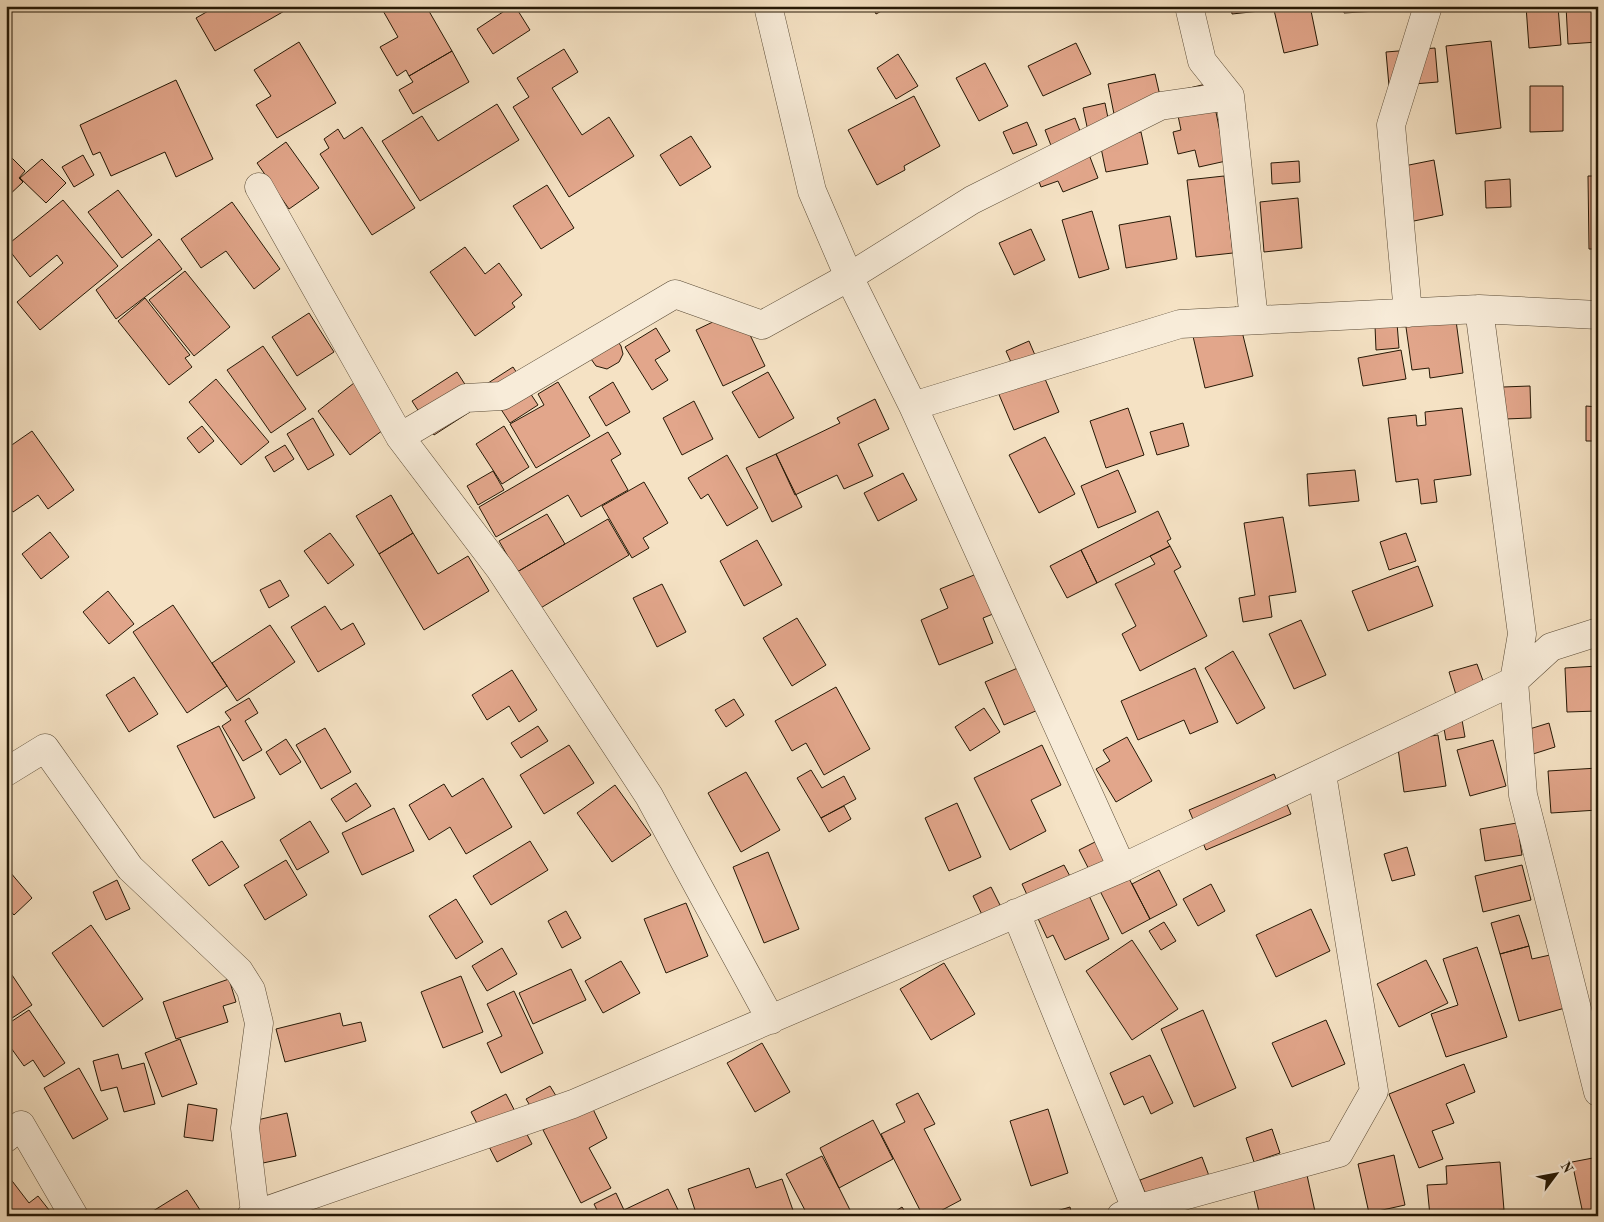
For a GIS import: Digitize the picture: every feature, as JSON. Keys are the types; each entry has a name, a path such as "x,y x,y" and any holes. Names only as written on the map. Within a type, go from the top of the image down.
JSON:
{"street":[{"path":"768,6 812,191 849,277 913,406 1122,868"},
{"path":"1189,6 1202,60 1230,96 1254,320"},
{"path":"1408,313 1391,125 1428,6"},
{"path":"400,437 466,398 502,396 674,294 762,325 849,277 972,200 1160,106 1230,96"},
{"path":"259,187 400,437 500,569 649,796 690,867 771,1020"},
{"path":"913,406 1180,324 1479,309 1598,315"},
{"path":"1479,309 1522,634 1514,681 1523,795 1598,1092"},
{"path":"6,772 45,748 130,868 239,971 251,990 259,1023 245,1128 253,1214 573,1104 771,1020 1122,868 1514,681 1551,647 1598,632"},
{"path":"1016,913 1132,1214 1339,1152 1374,1091 1322,774"},
{"path":"6,1138 21,1125 74,1216"}],"building":[{"path":"217,6 293,6 215,51 196,18"},
{"path":"387,6 426,6 452,51 409,76 406,70 397,76 380,47 398,37 382,9"},
{"path":"512,6 515,6 530,30 493,54 477,29"},
{"path":"872,6 891,6 876,14"},
{"path":"1231,6 1269,6 1269,10 1232,14"},
{"path":"1290,6 1310,6 1318,45 1284,53 1274,10"},
{"path":"1344,6 1409,6 1409,9 1344,13"},
{"path":"1526,6 1558,6 1561,45 1529,48"},
{"path":"1566,6 1598,6 1598,42 1568,44"},
{"path":"1491,41 1501,128 1456,134 1446,46"},
{"path":"299,42 336,103 277,138 256,105 271,96 254,70"},
{"path":"1076,43 1091,74 1043,96 1028,66"},
{"path":"1435,48 1438,82 1389,86 1386,52"},
{"path":"564,49 578,72 552,88 582,135 609,117 634,156 569,197 513,107 529,97 517,78"},
{"path":"452,51 469,82 413,114 399,90 413,82 409,76"},
{"path":"898,54 918,86 896,99 877,68"},
{"path":"985,63 1008,106 979,121 956,78"},
{"path":"1155,74 1163,109 1115,119 1108,84"},
{"path":"176,80 213,159 176,177 165,152 111,176 100,152 93,155 80,125"},
{"path":"1210,83 1226,161 1199,167 1195,150 1178,154 1173,132 1181,130 1173,92"},
{"path":"1530,86 1563,86 1563,131 1530,132"},
{"path":"914,96 940,146 904,166 905,170 877,185 848,130"},
{"path":"1105,103 1112,138 1141,132 1148,164 1106,172 1100,143 1091,145 1083,108"},
{"path":"497,104 519,140 420,201 382,141 422,116 438,141"},
{"path":"1075,118 1098,178 1063,192 1058,181 1041,187 1030,157 1052,148 1045,130"},
{"path":"1027,122 1037,145 1013,154 1003,132"},
{"path":"362,127 415,208 372,235 320,154 329,148 324,139 338,129 344,139"},
{"path":"691,136 711,167 680,186 660,155"},
{"path":"286,142 319,188 289,209 257,163"},
{"path":"6,152 25,171 19,178 23,182 6,198"},
{"path":"83,155 94,175 74,187 62,167"},
{"path":"42,159 66,183 46,203 20,178"},
{"path":"1434,160 1443,215 1409,222 1399,167"},
{"path":"1299,161 1300,182 1272,184 1271,163"},
{"path":"1224,176 1233,253 1196,257 1187,180"},
{"path":"1588,176 1598,176 1598,249 1589,249"},
{"path":"1510,179 1511,207 1486,208 1485,181"},
{"path":"547,185 574,228 541,249 513,206"},
{"path":"118,190 152,235 122,258 88,212"},
{"path":"1298,198 1302,248 1264,252 1260,202"},
{"path":"63,200 118,266 40,330 17,302 63,263 57,255 30,277 6,246"},
{"path":"232,202 280,269 254,289 226,251 201,268 181,239"},
{"path":"1092,211 1109,269 1079,278 1062,220"},
{"path":"1170,216 1177,259 1126,268 1119,225"},
{"path":"1031,229 1045,260 1014,275 999,243"},
{"path":"159,239 182,269 116,319 96,290"},
{"path":"465,247 485,274 499,263 522,295 512,303 515,307 475,336 430,272"},
{"path":"185,271 230,327 194,356 149,300"},
{"path":"145,298 190,355 185,358 192,367 169,385 118,321"},
{"path":"1236,307 1253,376 1205,388 1189,319"},
{"path":"738,310 765,366 723,386 696,330"},
{"path":"309,313 334,352 297,376 272,337"},
{"path":"1455,313 1463,373 1430,378 1429,368 1412,370 1405,320"},
{"path":"1397,323 1399,348 1376,350 1375,326"},
{"path":"656,328 670,351 655,360 668,380 652,390 625,347"},
{"path":"616,339 621,346 623,354 619,362 607,369 596,366 591,359"},
{"path":"1029,341 1059,412 1014,430 992,378 1014,369 1006,351"},
{"path":"263,346 306,409 271,433 227,370"},
{"path":"1401,350 1406,379 1363,386 1358,358"},
{"path":"513,367 538,405 510,423 485,385"},
{"path":"457,372 479,406 434,435 412,401"},
{"path":"768,372 794,418 759,438 732,392"},
{"path":"216,379 269,442 241,465 189,402"},
{"path":"558,382 590,436 536,468 510,424 544,405 538,394"},
{"path":"613,382 630,412 606,426 589,397"},
{"path":"354,383 387,427 350,455 318,411"},
{"path":"1530,386 1531,418 1505,419 1503,387"},
{"path":"875,399 889,429 858,444 873,476 844,489 837,475 795,495 776,454 840,423 837,418"},
{"path":"694,401 713,439 682,455 663,418"},
{"path":"1586,406 1598,407 1598,441 1586,441"},
{"path":"1128,408 1144,455 1106,468 1090,421"},
{"path":"1462,408 1471,475 1434,480 1437,502 1421,504 1418,479 1396,482 1388,418 1416,415 1417,426 1426,425 1425,412"},
{"path":"313,418 334,455 308,470 287,434"},
{"path":"1183,423 1189,446 1157,455 1150,432"},
{"path":"202,426 214,441 199,453 187,438"},
{"path":"504,426 529,467 502,484 476,444"},
{"path":"32,431 74,490 48,509 38,495 13,512 6,503 6,449"},
{"path":"608,432 621,454 611,460 628,490 581,517 568,495 496,537 479,507"},
{"path":"1045,437 1075,494 1039,513 1009,455"},
{"path":"285,445 294,459 274,472 265,457"},
{"path":"776,454 802,507 772,522 746,468"},
{"path":"727,455 758,508 727,526 708,494 701,499 688,478"},
{"path":"1118,470 1136,512 1098,528 1081,486"},
{"path":"1355,470 1359,501 1309,506 1307,474"},
{"path":"493,471 504,490 478,505 467,486"},
{"path":"903,473 917,500 878,521 864,493"},
{"path":"644,482 668,523 643,538 649,548 632,558 602,506"},
{"path":"391,495 413,533 379,554 356,516"},
{"path":"1158,511 1171,539 1167,541 1170,546 1097,583 1081,550"},
{"path":"547,514 565,544 517,572 499,541"},
{"path":"1283,517 1296,592 1269,596 1272,617 1243,622 1239,598 1255,595 1244,523"},
{"path":"608,519 629,555 539,609 517,572"},
{"path":"50,532 69,557 41,579 22,554"},
{"path":"330,533 354,565 328,584 304,551"},
{"path":"413,533 438,574 468,556 489,591 424,630 379,554"},
{"path":"1406,533 1416,561 1389,570 1380,542"},
{"path":"757,540 782,585 744,606 720,561"},
{"path":"1170,546 1181,567 1174,571 1207,636 1140,671 1122,634 1136,626 1115,584 1155,564 1150,556"},
{"path":"1081,550 1097,583 1067,598 1050,566"},
{"path":"1418,566 1433,606 1368,631 1352,591"},
{"path":"991,568 1008,608 983,618 993,643 939,665 921,620 948,608 940,589"},
{"path":"280,580 289,596 269,608 260,590"},
{"path":"662,584 686,632 657,647 633,598"},
{"path":"108,591 134,624 109,644 83,612"},
{"path":"173,605 227,686 187,713 133,632"},
{"path":"325,606 341,630 353,623 365,644 318,672 291,627"},
{"path":"797,618 826,665 792,686 763,638"},
{"path":"1301,620 1326,675 1294,689 1269,634"},
{"path":"270,625 295,662 237,701 212,663"},
{"path":"1233,651 1265,708 1237,724 1205,668"},
{"path":"1477,664 1486,689 1457,698 1449,672"},
{"path":"1598,666 1598,711 1567,712 1565,668"},
{"path":"1020,667 1040,709 1004,725 985,682"},
{"path":"1195,668 1218,722 1190,734 1184,720 1138,740 1121,701"},
{"path":"512,670 537,710 519,722 509,706 487,720 472,695"},
{"path":"134,677 158,714 129,732 106,695"},
{"path":"836,687 870,749 824,775 806,743 792,751 775,721"},
{"path":"249,698 258,713 245,721 262,750 243,761 222,726 231,720 225,712"},
{"path":"734,699 744,715 726,727 715,710"},
{"path":"984,708 1000,732 970,751 955,727"},
{"path":"1462,720 1465,737 1446,740 1443,723"},
{"path":"1549,723 1555,747 1530,755 1523,731"},
{"path":"219,726 255,798 214,818 177,746"},
{"path":"538,726 548,741 521,758 511,743"},
{"path":"325,728 351,772 321,789 296,745"},
{"path":"1438,735 1446,786 1404,792 1397,741"},
{"path":"1127,737 1152,781 1116,802 1096,769 1110,761 1103,750"},
{"path":"286,739 301,762 280,775 266,752"},
{"path":"1493,740 1506,786 1470,796 1457,750"},
{"path":"569,745 594,783 544,814 520,775"},
{"path":"1042,745 1061,785 1031,800 1046,831 1010,850 974,778"},
{"path":"1598,768 1598,810 1551,813 1548,771"},
{"path":"811,770 822,788 844,776 856,799 821,818 797,778"},
{"path":"746,772 780,830 741,852 708,793"},
{"path":"1274,774 1291,814 1206,850 1189,810"},
{"path":"483,778 512,827 466,854 450,827 429,840 409,805 444,784 452,797"},
{"path":"356,783 371,806 346,822 331,799"},
{"path":"615,785 651,835 612,862 577,813"},
{"path":"957,803 981,857 949,871 925,818"},
{"path":"844,806 851,819 829,832 821,818"},
{"path":"394,808 414,851 362,875 342,833"},
{"path":"310,821 329,852 297,870 280,840"},
{"path":"1517,823 1522,855 1485,861 1480,829"},
{"path":"1107,836 1150,919 1122,934 1079,850"},
{"path":"222,841 239,867 209,886 192,860"},
{"path":"530,841 548,870 491,905 473,876"},
{"path":"1407,847 1415,875 1392,881 1384,854"},
{"path":"768,852 799,929 764,943 733,867"},
{"path":"286,860 307,895 265,920 244,885"},
{"path":"1064,865 1072,880 1080,876 1109,939 1065,960 1053,935 1047,938 1022,884"},
{"path":"1522,865 1531,900 1483,912 1475,876"},
{"path":"1159,870 1177,905 1150,919 1132,884"},
{"path":"10,872 32,898 14,915 6,906 6,875"},
{"path":"117,880 130,909 106,920 93,892"},
{"path":"1211,884 1225,911 1198,926 1183,899"},
{"path":"991,887 1004,913 986,923 973,896"},
{"path":"456,899 483,942 456,959 429,916"},
{"path":"686,903 708,956 666,973 644,919"},
{"path":"1311,909 1330,951 1276,977 1256,935"},
{"path":"566,911 581,938 562,948 548,921"},
{"path":"1519,915 1529,946 1500,954 1491,923"},
{"path":"1164,922 1176,941 1161,950 1149,931"},
{"path":"91,925 143,999 103,1027 52,953"},
{"path":"1132,940 1178,1009 1132,1040 1086,971"},
{"path":"1529,946 1532,959 1550,955 1565,1008 1519,1021 1500,954"},
{"path":"1477,947 1507,1037 1446,1057 1431,1014 1458,1005 1443,959"},
{"path":"502,948 517,974 487,991 472,966"},
{"path":"1426,960 1448,1003 1399,1027 1377,984"},
{"path":"621,961 640,993 603,1013 585,981"},
{"path":"944,963 975,1014 931,1040 900,989"},
{"path":"571,969 586,1000 533,1024 519,993"},
{"path":"10,972 32,1005 6,1022 6,975"},
{"path":"461,976 483,1032 443,1048 421,992"},
{"path":"229,979 236,1002 223,1006 228,1022 176,1039 163,1002"},
{"path":"514,991 543,1053 501,1073 487,1043 502,1036 487,1004"},
{"path":"29,1010 65,1063 44,1077 33,1060 24,1066 6,1041 6,1025"},
{"path":"1203,1010 1236,1088 1194,1107 1161,1029"},
{"path":"340,1013 343,1026 361,1022 366,1041 285,1062 276,1029"},
{"path":"1326,1020 1345,1064 1292,1087 1272,1043"},
{"path":"180,1039 197,1084 162,1097 145,1053"},
{"path":"762,1043 790,1092 755,1112 727,1063"},
{"path":"118,1054 122,1069 144,1063 155,1104 124,1112 117,1087 101,1091 93,1061"},
{"path":"1150,1055 1173,1103 1151,1114 1143,1096 1124,1105 1110,1073"},
{"path":"1464,1064 1475,1092 1446,1104 1454,1123 1432,1131 1443,1159 1419,1168 1389,1094"},
{"path":"79,1068 108,1119 73,1139 44,1088"},
{"path":"550,1086 561,1104 537,1117 526,1099"},
{"path":"918,1093 935,1124 924,1129 961,1200 931,1216 923,1216 881,1134 905,1122 896,1104"},
{"path":"506,1094 532,1144 497,1162 471,1112"},
{"path":"188,1104 217,1109 213,1141 184,1137"},
{"path":"591,1105 607,1138 589,1148 611,1188 581,1203 543,1130"},
{"path":"1048,1109 1068,1173 1031,1186 1010,1121"},
{"path":"287,1113 296,1156 263,1163 253,1121"},
{"path":"873,1120 893,1159 839,1188 820,1148"},
{"path":"1272,1129 1280,1153 1254,1162 1246,1138"},
{"path":"1394,1155 1405,1205 1369,1213 1358,1164"},
{"path":"822,1156 853,1216 808,1216 786,1174"},
{"path":"1202,1157 1215,1192 1186,1203 1190,1216 1154,1216 1140,1180"},
{"path":"1303,1157 1316,1216 1260,1216 1249,1169"},
{"path":"1598,1157 1598,1211 1583,1214 1572,1162"},
{"path":"1500,1162 1504,1210 1430,1216 1427,1185 1447,1184 1446,1166"},
{"path":"749,1168 756,1188 782,1179 795,1216 697,1216 688,1189"},
{"path":"6,1173 29,1203 38,1196 53,1215 6,1216"},
{"path":"668,1189 681,1216 589,1216 598,1212 594,1204 616,1193 624,1210"},
{"path":"187,1190 202,1213 197,1216 156,1216 153,1211"},
{"path":"902,1207 908,1216 888,1216"},
{"path":"1070,1207 1072,1216 1040,1216"}]}
